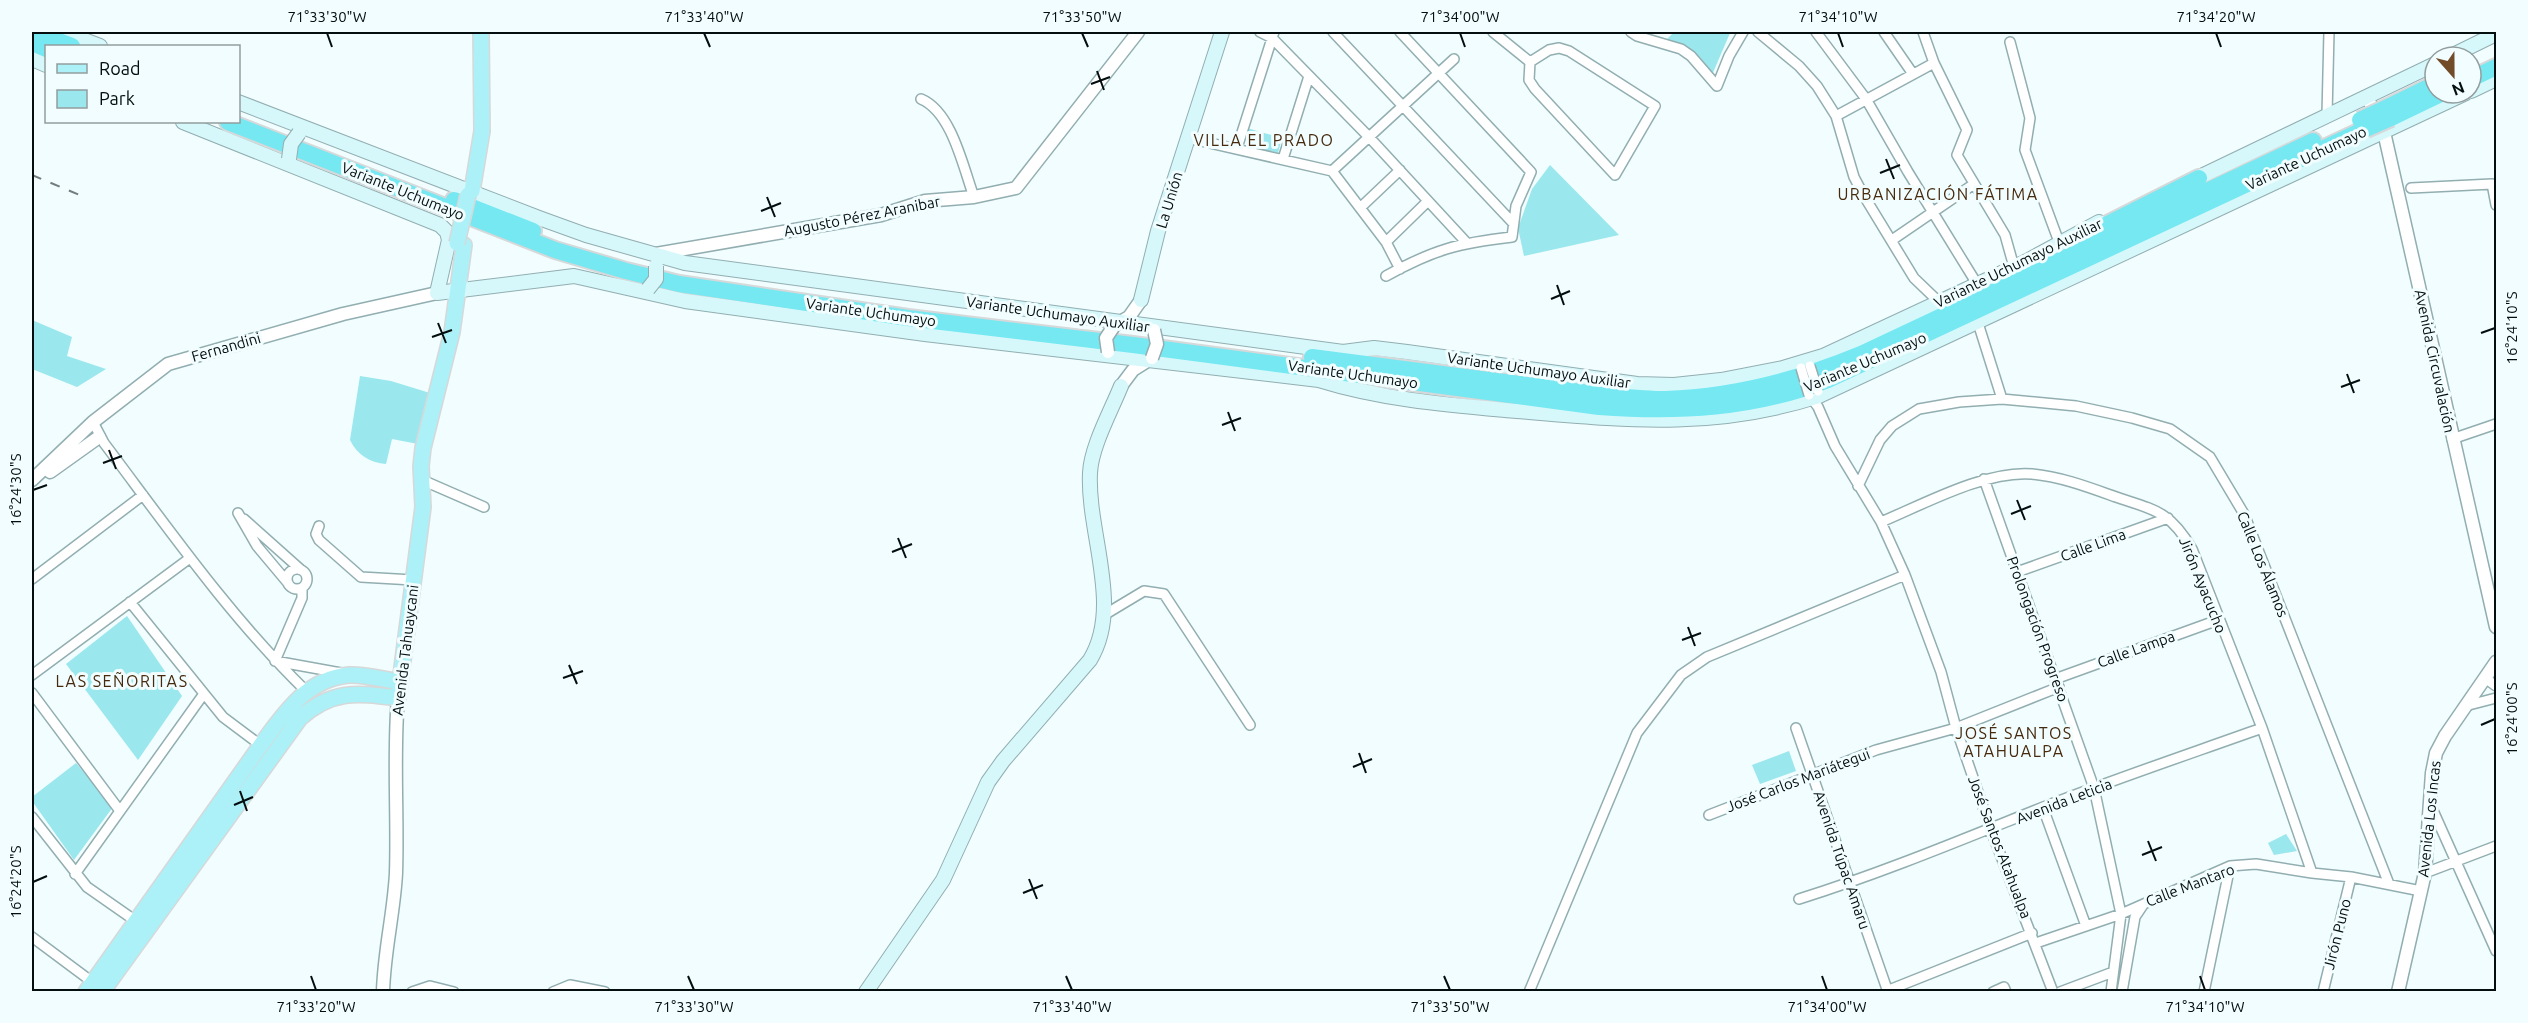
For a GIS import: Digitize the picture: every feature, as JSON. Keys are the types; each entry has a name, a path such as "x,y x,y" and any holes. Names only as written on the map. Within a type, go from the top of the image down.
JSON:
{"highway":[{"path":"35,32 69,45"},
{"name":"Variante Uchumayo","path":"2388,119 2423,93"},
{"name":"Variante Uchumayo","path":"240,115 556,240 629,262 686,275 916,308 1596,394 1664,399 1715,395 1764,387 1842,362 2020,271 2362,124 2388,119 2423,102"},
{"name":"Variante Uchumayo","path":"231,123 555,250 626,272 679,284 908,318 1599,407 1665,411 1709,409 1790,394 1856,368 2362,124"},
{"path":"2020,271 2199,178"},
{"path":"1343,352 1501,372 1548,383 1557,389"},
{"path":"1319,380 1484,399 1521,396"}],"main road":[{"path":"63,32 97,45"},
{"name":"Avenida Tahuaycani","path":"398,698 423,507 423,448 448,350 455,312 448,292 461,244 482,131 482,32"},
{"name":"La Unión","path":"1141,300 1158,231 1222,32"},
{"path":"2474,45 2496,34"},
{"name":"Variante Uchumayo Auxiliar","path":"655,260 1116,324 1343,352 1374,348 1396,350 1463,358 1597,380 1660,385 1721,380 1805,364 1977,284 2020,271 2059,242 2145,200 2199,178 2423,70"},
{"name":"Variante Uchumayo","path":"240,103 304,131 471,195 655,260"},
{"name":"Variante Uchumayo","path":"1815,398 1978,323 2388,119 2430,105"},
{"name":"Variante Uchumayo","path":"186,123 291,163 444,228 449,240 448,292"},
{"path":"291,163 291,144 304,131"},
{"path":"645,291 656,279 655,260"},
{"path":"448,292 574,276 685,301 914,332 1109,353 1319,380 1373,395 1484,408 1644,421 1696,420 1815,398"},
{"path":"866,992 943,880 988,782 1097,649 1104,615 1090,471 1094,454 1121,386"},
{"path":"96,989 267,750 288,709 306,691 350,675 400,682"},
{"path":"267,750 313,706 323,702 351,693 398,698"}],"street":[{"name":"Augusto Pérez Aranibar","path":"655,260 881,215 925,201 975,197 1010,190 1020,184 1138,32"},
{"path":"1260,32 1273,35 1466,242"},
{"path":"1333,32 1513,223"},
{"path":"1386,276 1419,258 1466,242 1512,237 1520,194 1532,172 1400,32"},
{"path":"1493,32 1530,62"},
{"path":"1630,32 1636,36 1681,49 1692,56 1717,86 1729,56 1743,32"},
{"path":"1758,32 1799,66 1817,86 1836,116 1854,177 1914,278 1939,302"},
{"path":"1816,32 1866,99 1932,213 1977,284"},
{"path":"1884,32 1913,74"},
{"path":"1923,32 1934,63 1967,130 1957,155 2005,235 2020,271"},
{"path":"2327,116 2329,32"},
{"path":"1237,148 1273,35"},
{"path":"2010,42 2030,118 2025,150 2059,242"},
{"path":"1559,48 1569,51 1655,106 1615,175 1535,89 1529,80 1530,62 1549,50 1559,48"},
{"path":"1332,171 1454,59"},
{"path":"1836,116 1934,63"},
{"path":"1283,159 1309,76"},
{"name":"Avenida Circuvalación","path":"2367,97 2388,119 2452,440 2496,627"},
{"path":"921,99 930,103 945,118 975,197"},
{"path":"1188,138 1332,171 1386,242 1400,268"},
{"path":"1360,208 1400,170"},
{"path":"1892,240 1974,184"},
{"path":"2411,188 2492,184 2496,205"},
{"path":"1386,242 1428,201"},
{"name":"Fernandini","path":"32,482 93,422 168,364 343,314 448,292"},
{"path":"1121,386 1122,368 1109,353 1106,338 1116,324 1136,310 1141,300"},
{"path":"1121,386 1133,370 1151,359 1157,344 1141,300"},
{"path":"1978,323 2002,399"},
{"name":"José Santos Atahualpa","path":"1805,364 1815,398 1836,446 1881,522 1905,575 1941,672 1956,728 1991,830 2053,992"},
{"name":"Calle Los Álamos","path":"1858,486 1880,440 1892,426 1919,409 1959,402 2002,399 2076,406 2170,429 2210,457 2244,514 2389,884"},
{"path":"93,422 99,437 190,558 275,661 306,691"},
{"path":"2452,440 2496,424"},
{"path":"32,482 99,437"},
{"name":"Jirón Ayacucho","path":"1881,522 1984,479 2030,474 2068,480 2151,509 2168,518 2181,530 2192,549 2262,728 2312,873"},
{"name":"Prolongación Progreso","path":"1984,479 2094,788 2121,914 2111,992"},
{"path":"422,480 484,507"},
{"path":"32,579 143,495"},
{"path":"275,661 302,598 302,588 308,580 306,573 238,513 257,546 288,583 295,589 302,588"},
{"name":"Calle Lima","path":"2018,572 2168,518"},
{"path":"318,526 316,534 319,540 361,577 413,580"},
{"path":"32,675 190,558"},
{"path":"288,583 289,574 300,569"},
{"path":"1529,992 1637,733 1681,675 1707,657 1905,575"},
{"path":"1104,615 1144,591 1164,594 1250,725"},
{"path":"130,602 223,717 267,750"},
{"name":"Calle Lampa","path":"1956,728 2057,683 2218,620"},
{"path":"275,661 350,675"},
{"name":"Avenida Los Incas","path":"2398,992 2425,873 2432,773 2436,753 2496,662"},
{"path":"2485,678 2496,686"},
{"path":"32,693 120,811"},
{"path":"75,874 203,695"},
{"name":"Avenida Tahuaycani","path":"383,992 383,965 396,874 394,748 398,698"},
{"path":"2465,706 2496,698"},
{"name":"Avenida Túpac Amaru","path":"1796,728 1888,991"},
{"name":"José Carlos Mariátegui","path":"1709,815 1876,750 1956,728"},
{"name":"Avenida Leticia","path":"1799,898 1850,883 2094,788 2262,728"},
{"path":"2431,806 2496,951"},
{"path":"2043,808 2086,926"},
{"path":"32,817 87,887 142,925"},
{"path":"2425,873 2496,846"},
{"name":"Calle Mantaro","path":"2036,943 2121,914 2230,866 2256,864 2312,873 2351,876 2421,891"},
{"path":"2204,992 2230,866"},
{"name":"Jirón Puno","path":"2323,992 2351,876"},
{"path":"2122,992 2137,912 2140,906 2163,894"},
{"path":"1888,991 2032,933"},
{"path":"32,937 96,989"},
{"path":"2060,992 2113,972"},
{"path":"557,991 570,985 605,992"},
{"path":"412,992 430,986 454,992"},
{"path":"1993,992 2005,989"}],"green space":[{"path":"1674,32 1730,33 1712,75 1665,41"},
{"path":"1247,128 1282,138 1278,153 1247,145"},
{"path":"1550,165 1619,235 1524,256 1518,228 1532,189"},
{"path":"32,320 72,337 67,356 106,369 77,387 32,369"},
{"path":"360,376 391,381 430,393 418,444 392,439 386,464 365,457 356,450 350,440"},
{"path":"127,616 182,696 138,760 66,664"},
{"path":"1789,751 1796,771 1760,784 1752,765"},
{"path":"76,763 113,807 74,860 32,801 32,797"},
{"path":"2286,834 2297,851 2274,855 2268,843"}],"railway":[{"path":"32,175 82,196"}],"district":[{"name":"VILLA EL PRADO","path":"1264,140"},
{"name":"URBANIZACIÓN FÁTIMA","path":"1938,194"},
{"name":"LAS SEÑORITAS","path":"122,681"},
{"name":"JOSÉ SANTOS ATAHUALPA","path":"2014,742"}]}
